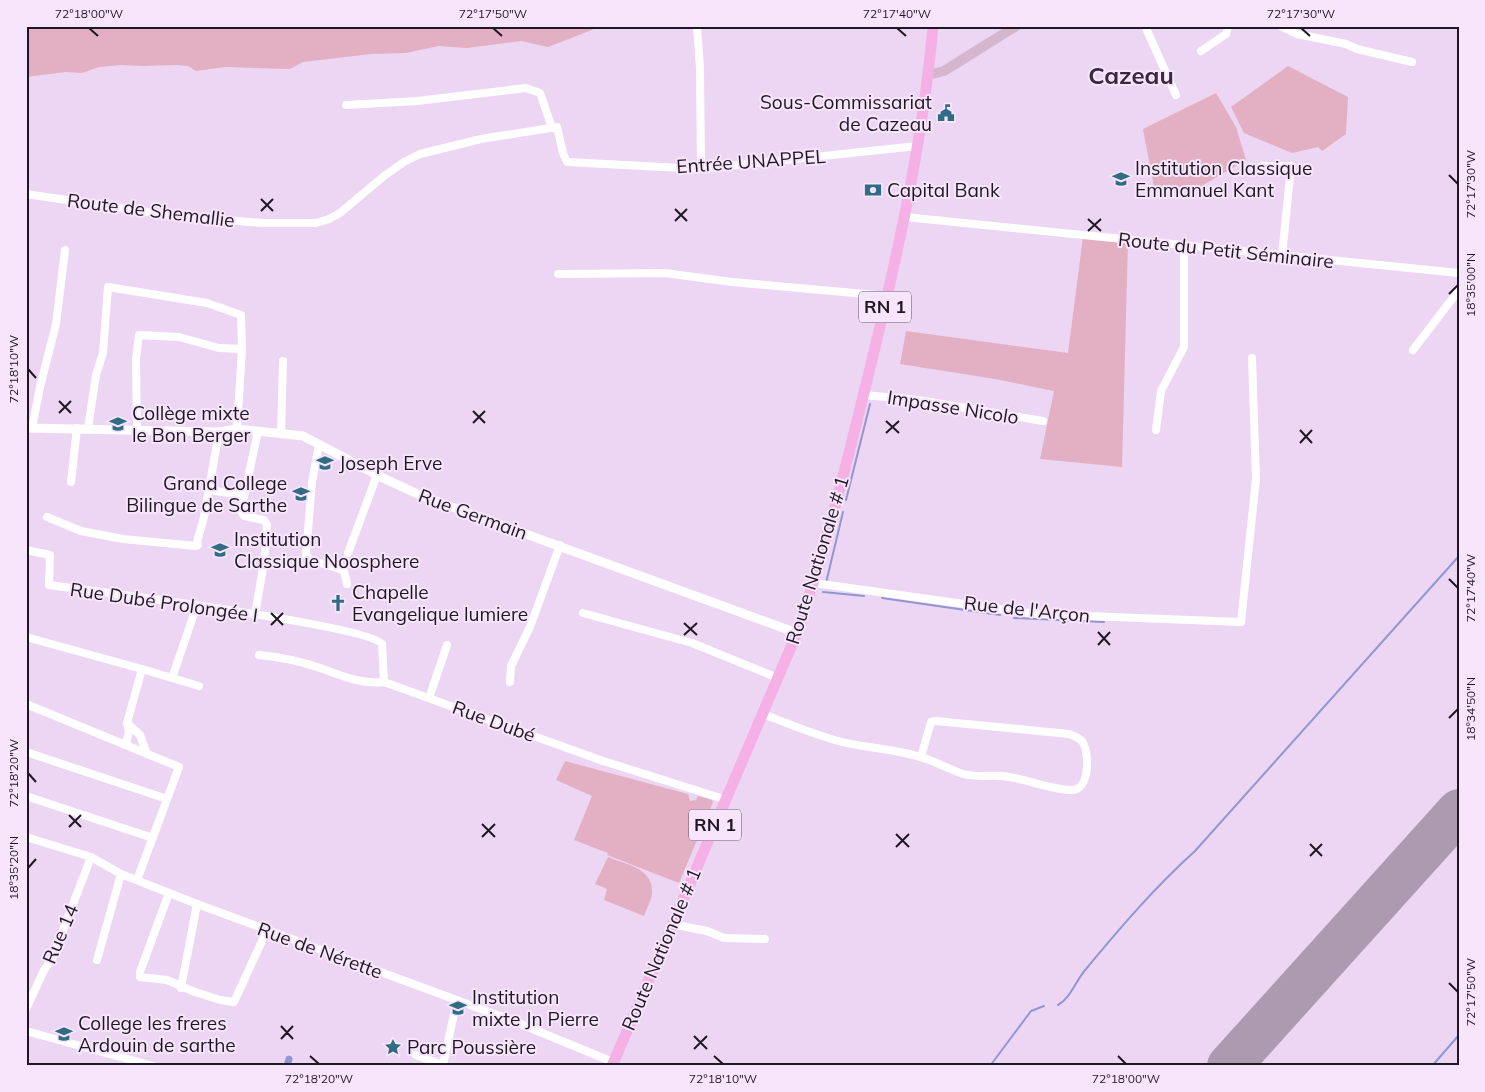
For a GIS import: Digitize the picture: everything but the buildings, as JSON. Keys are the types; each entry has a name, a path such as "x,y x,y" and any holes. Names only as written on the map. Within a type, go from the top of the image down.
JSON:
{"main road":[{"name":"Route Nationale # 1","path":"613,1064 671,924 727,800 797,633 814,582 864,394 905,217 928,75 933,26"},
{"path":"928,75 944,71 1016,26"}],"street":[{"path":"697,26 700,68 701,168"},
{"path":"1145,26 1176,95"},
{"path":"1201,51 1226,34 1228,26"},
{"path":"1280,26 1298,34 1346,44 1356,49 1412,62"},
{"name":"Entrée UNAPPEL","path":"346,105 417,101 526,88 540,93 567,162 701,168 917,146"},
{"name":"Route de Shemallie","path":"26,194 174,216 263,223 316,223 340,213 384,176 404,162 420,154 481,138 554,127"},
{"path":"1262,166 1291,166 1282,256"},
{"name":"Route du Petit Séminaire","path":"905,217 1459,273"},
{"path":"1156,430 1161,391 1184,347 1184,246"},
{"path":"29,428 56,324 65,250"},
{"path":"558,274 665,273 732,282 888,296"},
{"path":"88,428 96,375 103,354 108,286 207,303 241,314 242,349 237,429"},
{"path":"1413,350 1459,290"},
{"path":"137,430 136,358 139,335 179,337 219,348 242,349"},
{"name":"Rue de l'Arçon","path":"814,582 1036,614 1241,622 1256,480 1252,358"},
{"path":"281,433 283,361"},
{"name":"Impasse Nicolo","path":"864,394 918,400 1043,421"},
{"name":"Rue Germain","path":"29,428 219,432 237,429 303,436 314,440 320,446 377,475 451,508 560,545 797,633"},
{"path":"71,482 77,428"},
{"path":"255,615 264,562 267,525 264,520 244,516 241,511 258,431"},
{"path":"47,517 81,531 123,539 196,546 198,545 197,542 219,432"},
{"path":"320,446 312,482 306,555 310,560 344,571 347,584"},
{"path":"348,553 377,475"},
{"path":"208,490 244,495"},
{"path":"510,682 511,666 530,627 560,545"},
{"name":"Rue Dubé Prolongée I","path":"26,550 50,555 49,585 197,605 326,626 350,631 380,641 382,644 384,682"},
{"path":"172,678 197,605"},
{"path":"583,613 692,643 778,678"},
{"path":"26,637 199,686"},
{"path":"429,698 447,645"},
{"name":"Rue Dubé","path":"259,655 284,657 333,674 374,684 384,682 603,761 727,800"},
{"path":"126,745 129,731 127,722 142,669"},
{"path":"26,704 179,767 137,880"},
{"path":"763,714 841,742 920,757 964,774 1008,777 1065,790 1076,790 1082,786 1087,766 1084,744 1077,737 1069,734 936,721 931,722 928,728 920,757"},
{"path":"127,722 140,735 147,754"},
{"path":"26,752 167,799"},
{"path":"26,796 153,838"},
{"name":"Rue de Nérette","path":"26,837 90,857 121,874 196,904 457,1000 613,1064"},
{"name":"Rue 14","path":"26,1009 44,970 52,959 90,857"},
{"path":"97,960 121,874"},
{"path":"169,893 140,976 167,980 181,988 220,1000 234,1002 267,930"},
{"path":"181,988 196,904"},
{"path":"671,924 707,931 724,938 765,939"},
{"path":"416,1055 444,1065 457,1000"},
{"path":"26,1031 152,1066"}],"shaded area":[{"path":"26,26 595,26 592,30 548,47 521,41 467,48 439,46 406,53 371,54 303,62 290,69 225,67 196,71 188,66 177,65 121,65 99,67 82,73 66,72 26,77"},
{"path":"1288,66 1348,97 1346,134 1322,151 1318,147 1292,153 1244,133 1231,107"},
{"path":"1216,93 1236,127 1246,160 1198,188 1154,187 1143,129"},
{"path":"1083,237 1128,242 1122,467 1040,459 1054,391 995,379 900,364 906,331 1068,353"},
{"path":"565,761 688,794 690,801 696,800 698,796 712,800 713,802 679,883 574,840 592,796 556,780"},
{"path":"608,857 631,865 649,878 652,894 644,916 604,900 607,889 595,884"}],"waterway":[{"path":"846,500 870,404"},
{"path":"826,583 843,512"},
{"path":"1058,1005 1063,1002 1082,973 1138,908 1195,851 1459,556"},
{"path":"823,592 864,596"},
{"path":"882,598 1000,615"},
{"path":"1014,618 1104,622"},
{"path":"990,1066 1031,1011 1044,1006"},
{"path":"1432,1066 1459,1035"},
{"path":"287,1066 289,1059"}],"runway":[{"path":"1229,1066 1459,811"}],"place":[{"name":"Sous-Commissariat de Cazeau","path":"946,113"},
{"name":"Institution Classique Emmanuel Kant","path":"1121,179"},
{"name":"Capital Bank","path":"873,190"},
{"name":"Collège mixte le Bon Berger","path":"118,424"},
{"name":"Joseph Erve","path":"325,463"},
{"name":"Grand College Bilingue de Sarthe","path":"301,494"},
{"name":"Institution Classique Noosphere","path":"220,550"},
{"name":"Chapelle Evangelique lumiere","path":"338,603"},
{"name":"Institution mixte Jn Pierre","path":"458,1008"},
{"name":"College les freres Ardouin de sarthe","path":"64,1034"},
{"name":"Parc Poussière","path":"393,1047"}],"district":[{"name":"Cazeau","path":"1131,76"}]}
